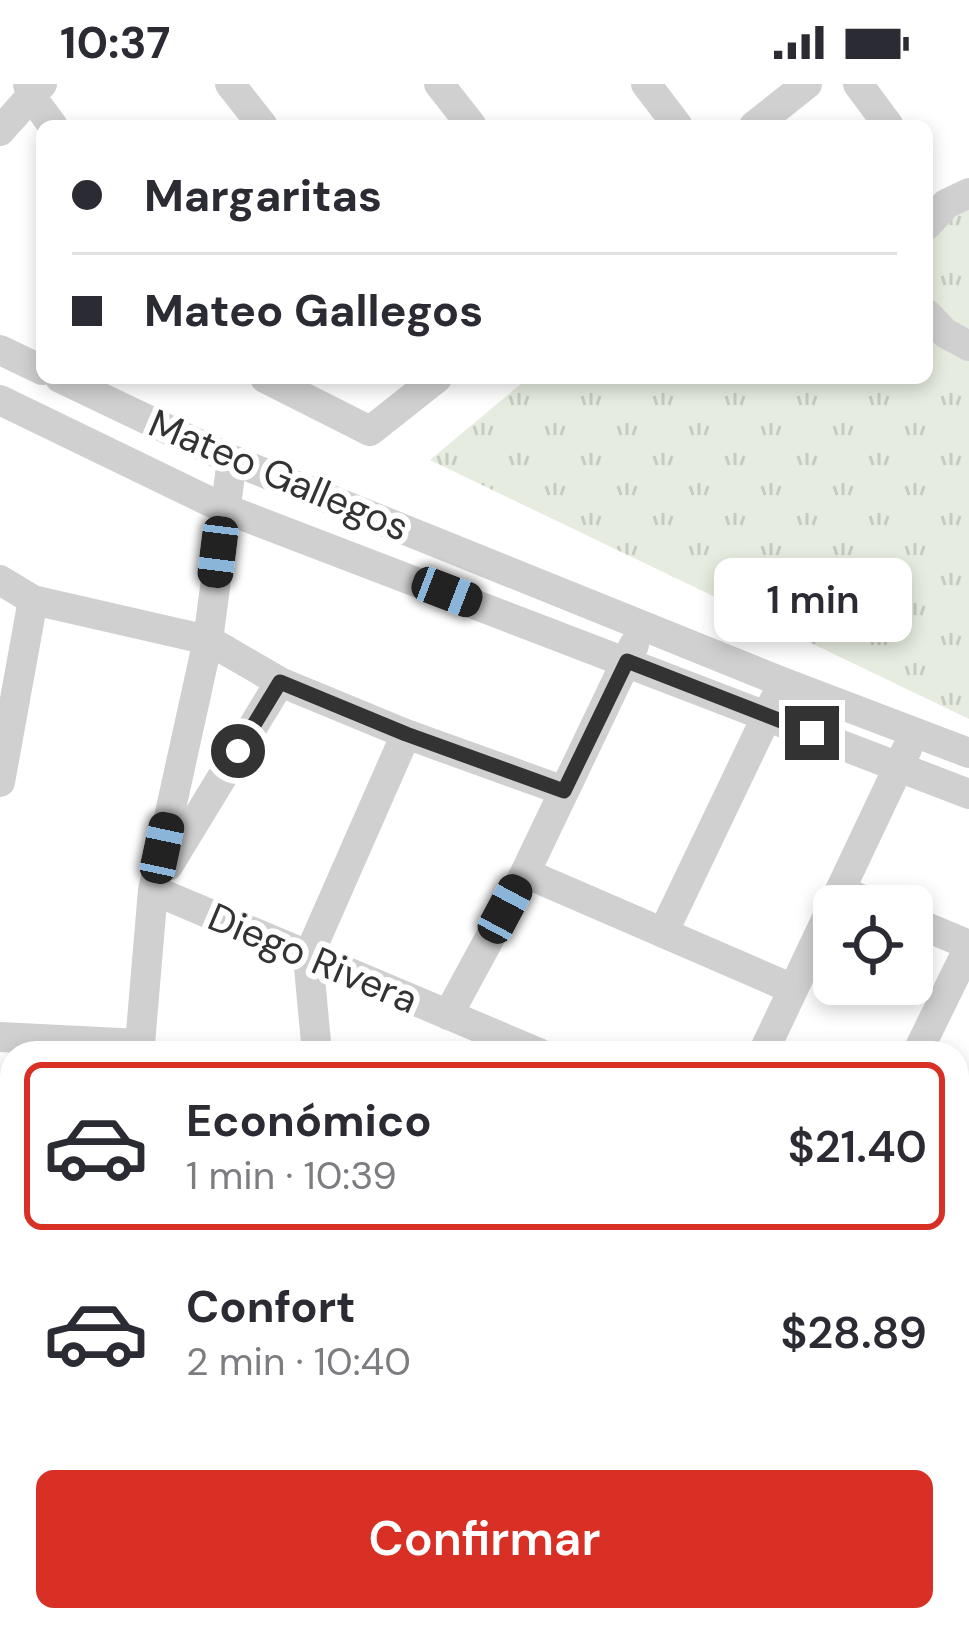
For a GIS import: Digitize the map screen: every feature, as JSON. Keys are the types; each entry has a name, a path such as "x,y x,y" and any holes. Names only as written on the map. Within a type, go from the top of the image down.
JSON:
{"street":[{"path":"230,84 258,120"},
{"path":"439,84 467,120"},
{"path":"646,84 673,120"},
{"path":"762,120 807,84"},
{"path":"858,84 885,120"},
{"path":"0,130 34,88 50,120"},
{"path":"933,321 945,334 969,346"},
{"path":"0,350 36,367"},
{"name":"Mateo Gallegos","path":"73,384 232,460 969,753"},
{"path":"278,384 370,431 429,384"},
{"name":"Mateo Gallegos","path":"0,400 223,508 969,794"},
{"path":"142,1041 153,890 208,640 232,460"},
{"path":"0,580 33,600 208,640 280,682 564,791"},
{"path":"0,782 33,600"},
{"path":"448,1015 524,873 642,626"},
{"path":"153,890 280,682"},
{"path":"664,933 782,682"},
{"path":"842,885 915,731"},
{"path":"316,1041 308,957 406,734"},
{"path":"524,873 794,989"},
{"name":"Diego Rivera","path":"153,890 510,1041"},
{"path":"923,1041 969,946 933,930"},
{"path":"769,1041 813,948"},
{"path":"0,1037 52,1041"}],"green space":[{"path":"969,200 969,339 933,311 933,238 946,204"},
{"path":"933,342 969,354 969,719 430,460 521,384 933,384"}],"route":[{"path":"238,751 280,682 564,791 627,661 812,733"}]}
